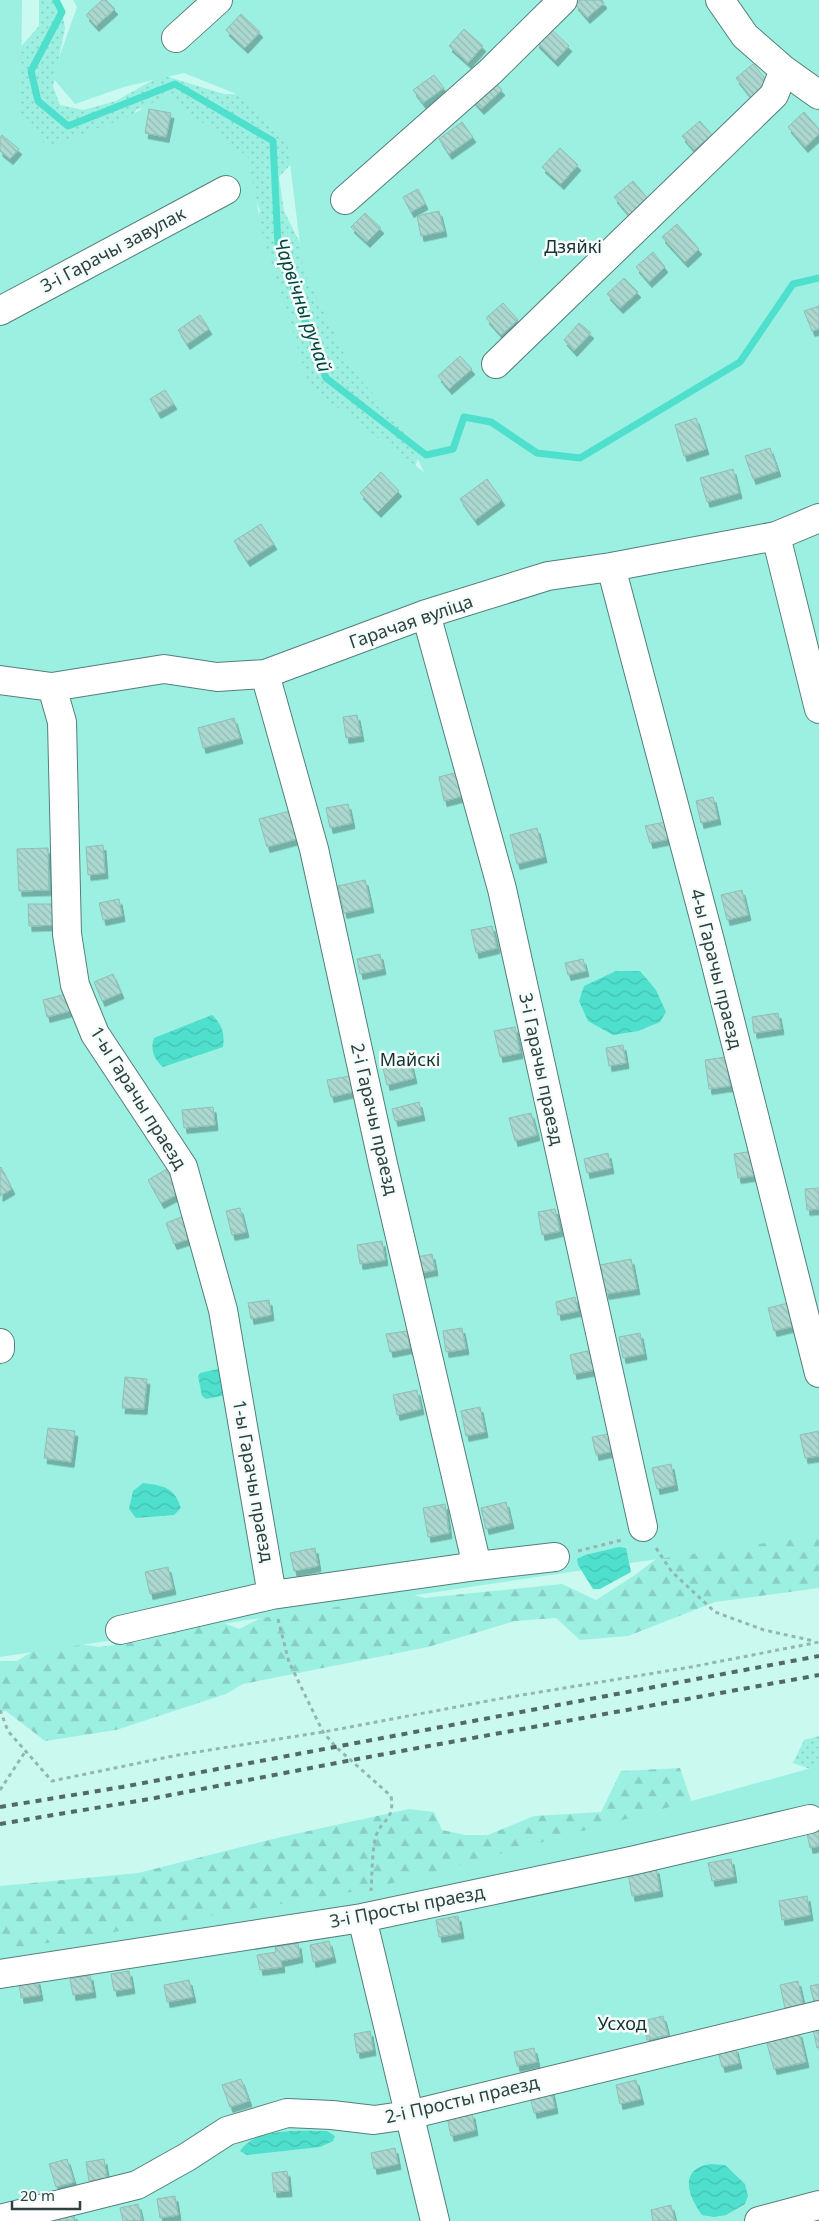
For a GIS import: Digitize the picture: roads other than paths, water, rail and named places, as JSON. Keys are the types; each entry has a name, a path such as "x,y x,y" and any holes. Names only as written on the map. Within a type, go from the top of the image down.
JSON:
{"street":[{"path":"176,38 218,0"},
{"path":"345,200 490,72 563,0"},
{"path":"720,0 745,36 784,70 819,96"},
{"path":"496,364 774,95 784,70"},
{"name":"3-і Гарачы завулак","path":"0,310 226,190"},
{"name":"Гарачая вуліца","path":"0,680 52,686 164,669 217,677 265,674 426,614 548,576 610,567 776,536 819,518"},
{"path":"776,536 819,708"},
{"name":"4-ы Гарачы праезд","path":"610,567 711,947 819,1373"},
{"name":"3-і Гарачы праезд","path":"426,614 502,889 643,1527"},
{"name":"2-і Гарачы праезд","path":"265,674 314,849 386,1174 477,1566"},
{"name":"1-ы Гарачы праезд","path":"52,686 62,722 67,934 75,985 95,1034 183,1167 223,1310 272,1595"},
{"path":"0,1342 0,1349"},
{"path":"120,1630 272,1595 555,1557"},
{"name":"3-і Просты праезд","path":"0,1974 362,1918 631,1861 810,1819"},
{"path":"362,1918 435,2221"},
{"name":"2-і Просты праезд","path":"0,2219 137,2185 187,2157 227,2131 287,2112 374,2120 409,2115 819,2015"},
{"path":"759,2221 819,2205"}],"water":[{"path":"616,971 640,971 656,990 666,1012 660,1022 638,1031 613,1035 588,1021 579,1001 584,986"},
{"path":"212,1015 222,1030 224,1038 223,1047 163,1067 160,1064 153,1050 154,1038"},
{"path":"222,1368 226,1395 206,1399 202,1396 198,1376 200,1373"},
{"path":"143,1483 167,1488 175,1495 181,1508 174,1515 136,1518 129,1509 133,1491"},
{"path":"619,1547 626,1548 631,1572 600,1589 593,1589 578,1565 577,1559 585,1555"},
{"path":"292,2131 327,2131 335,2136 333,2141 320,2147 247,2155 240,2151 247,2143 268,2134"},
{"path":"711,2164 725,2165 745,2184 748,2196 745,2204 726,2215 714,2217 702,2215 690,2191 690,2177 694,2171"}],"waterway":[{"name":"Чарвічны ручай","path":"56,0 62,12 31,71 38,101 68,126 175,84 273,141 278,245 326,378 426,455 453,449 464,417 491,422 537,453 580,458 740,362 793,284 819,278"}],"railway":[{"path":"0,1807 122,1787 819,1656"},
{"path":"0,1824 155,1798 819,1675"}],"park label":[{"name":"Дзяйкі","path":"573,247"},
{"name":"Майскі","path":"410,1060"},
{"name":"Усход","path":"622,2024"}]}
